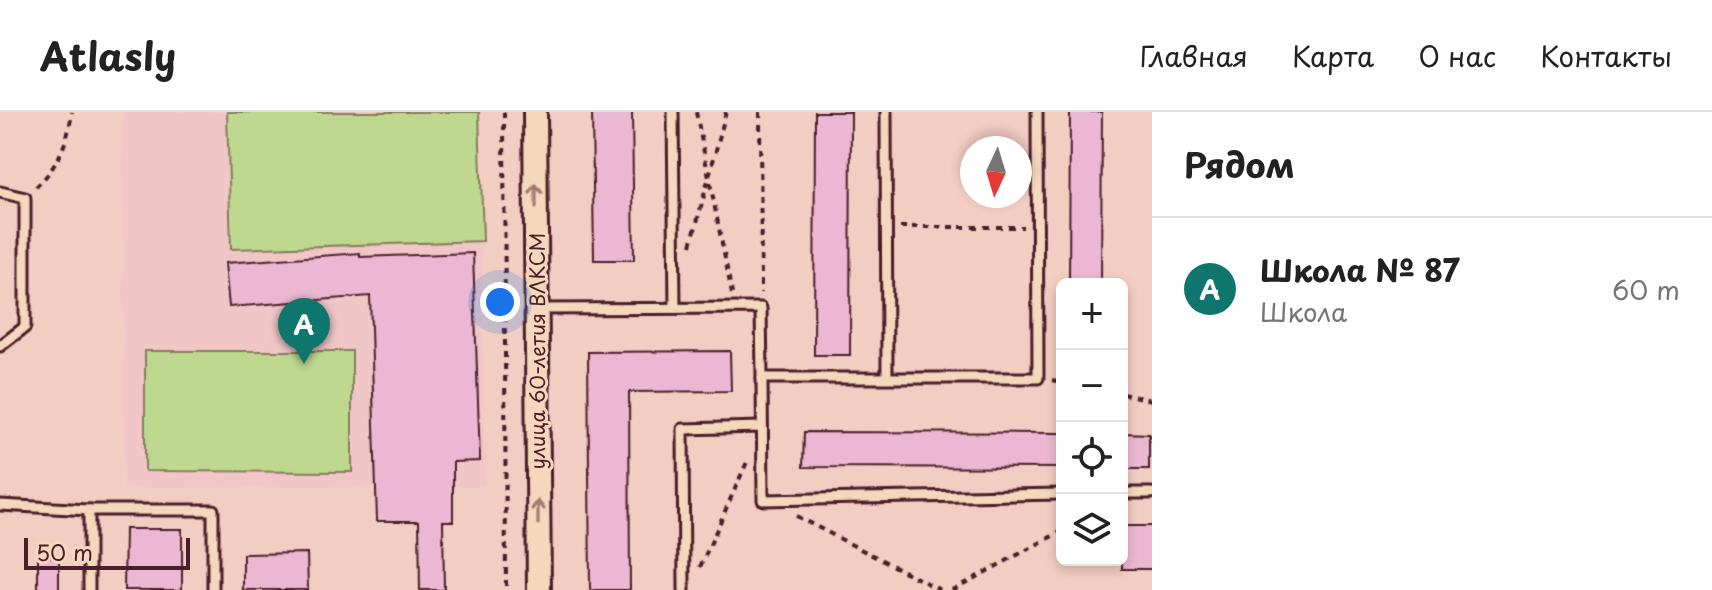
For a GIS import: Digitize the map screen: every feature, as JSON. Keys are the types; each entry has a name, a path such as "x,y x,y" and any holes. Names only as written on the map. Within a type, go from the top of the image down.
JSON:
{"street":[{"name":"улица 60-летия ВЛКСМ","path":"535,112 539,590"}],"lane":[{"path":"673,112 675,308"},
{"path":"886,112 887,377"},
{"path":"762,378 1038,378 1037,112"},
{"path":"0,192 25,198 25,327 0,346"},
{"path":"537,309 761,308 763,500 1056,494"},
{"path":"684,590 683,429 762,427"},
{"path":"1128,493 1152,493"},
{"path":"0,505 89,510 213,510 213,590"},
{"path":"89,510 89,590"}],"path":[{"path":"25,198 56,166 70,131 72,112"},
{"path":"504,112 506,590"},
{"path":"696,112 735,308"},
{"path":"690,249 726,112"},
{"path":"760,112 761,308"},
{"path":"886,227 1038,227"},
{"path":"1128,395 1152,400"},
{"path":"696,576 762,427"},
{"path":"763,500 940,590"},
{"path":"952,590 1056,534"}],"shaded area":[{"path":"123,112 479,112 485,486 124,487"}],"green space":[{"path":"227,112 479,112 483,241 231,249"},
{"path":"145,351 352,351 352,472 145,471"}],"building":[{"path":"592,112 632,112 634,260 594,260"},
{"path":"815,112 851,112 850,355 814,355"},
{"path":"1070,112 1102,112 1101,278 1069,278"},
{"path":"360,253 360,257 473,253 480,461 453,462 453,521 443,521 444,590 420,590 419,521 377,521 370,296 229,307 225,263"},
{"path":"730,351 731,391 629,392 630,590 590,590 588,352"},
{"path":"804,432 1056,433 1056,468 803,467"},
{"path":"1128,433 1149,434 1149,469 1128,469"},
{"path":"1128,526 1152,526 1152,569 1122,569 1122,566 1128,566"},
{"path":"125,529 182,529 182,590 124,590"},
{"path":"307,553 308,590 243,590 243,554"},
{"path":"38,557 59,557 59,590 38,590"}],"place":[{"name":"Школа № 87","path":"304,364"}]}
